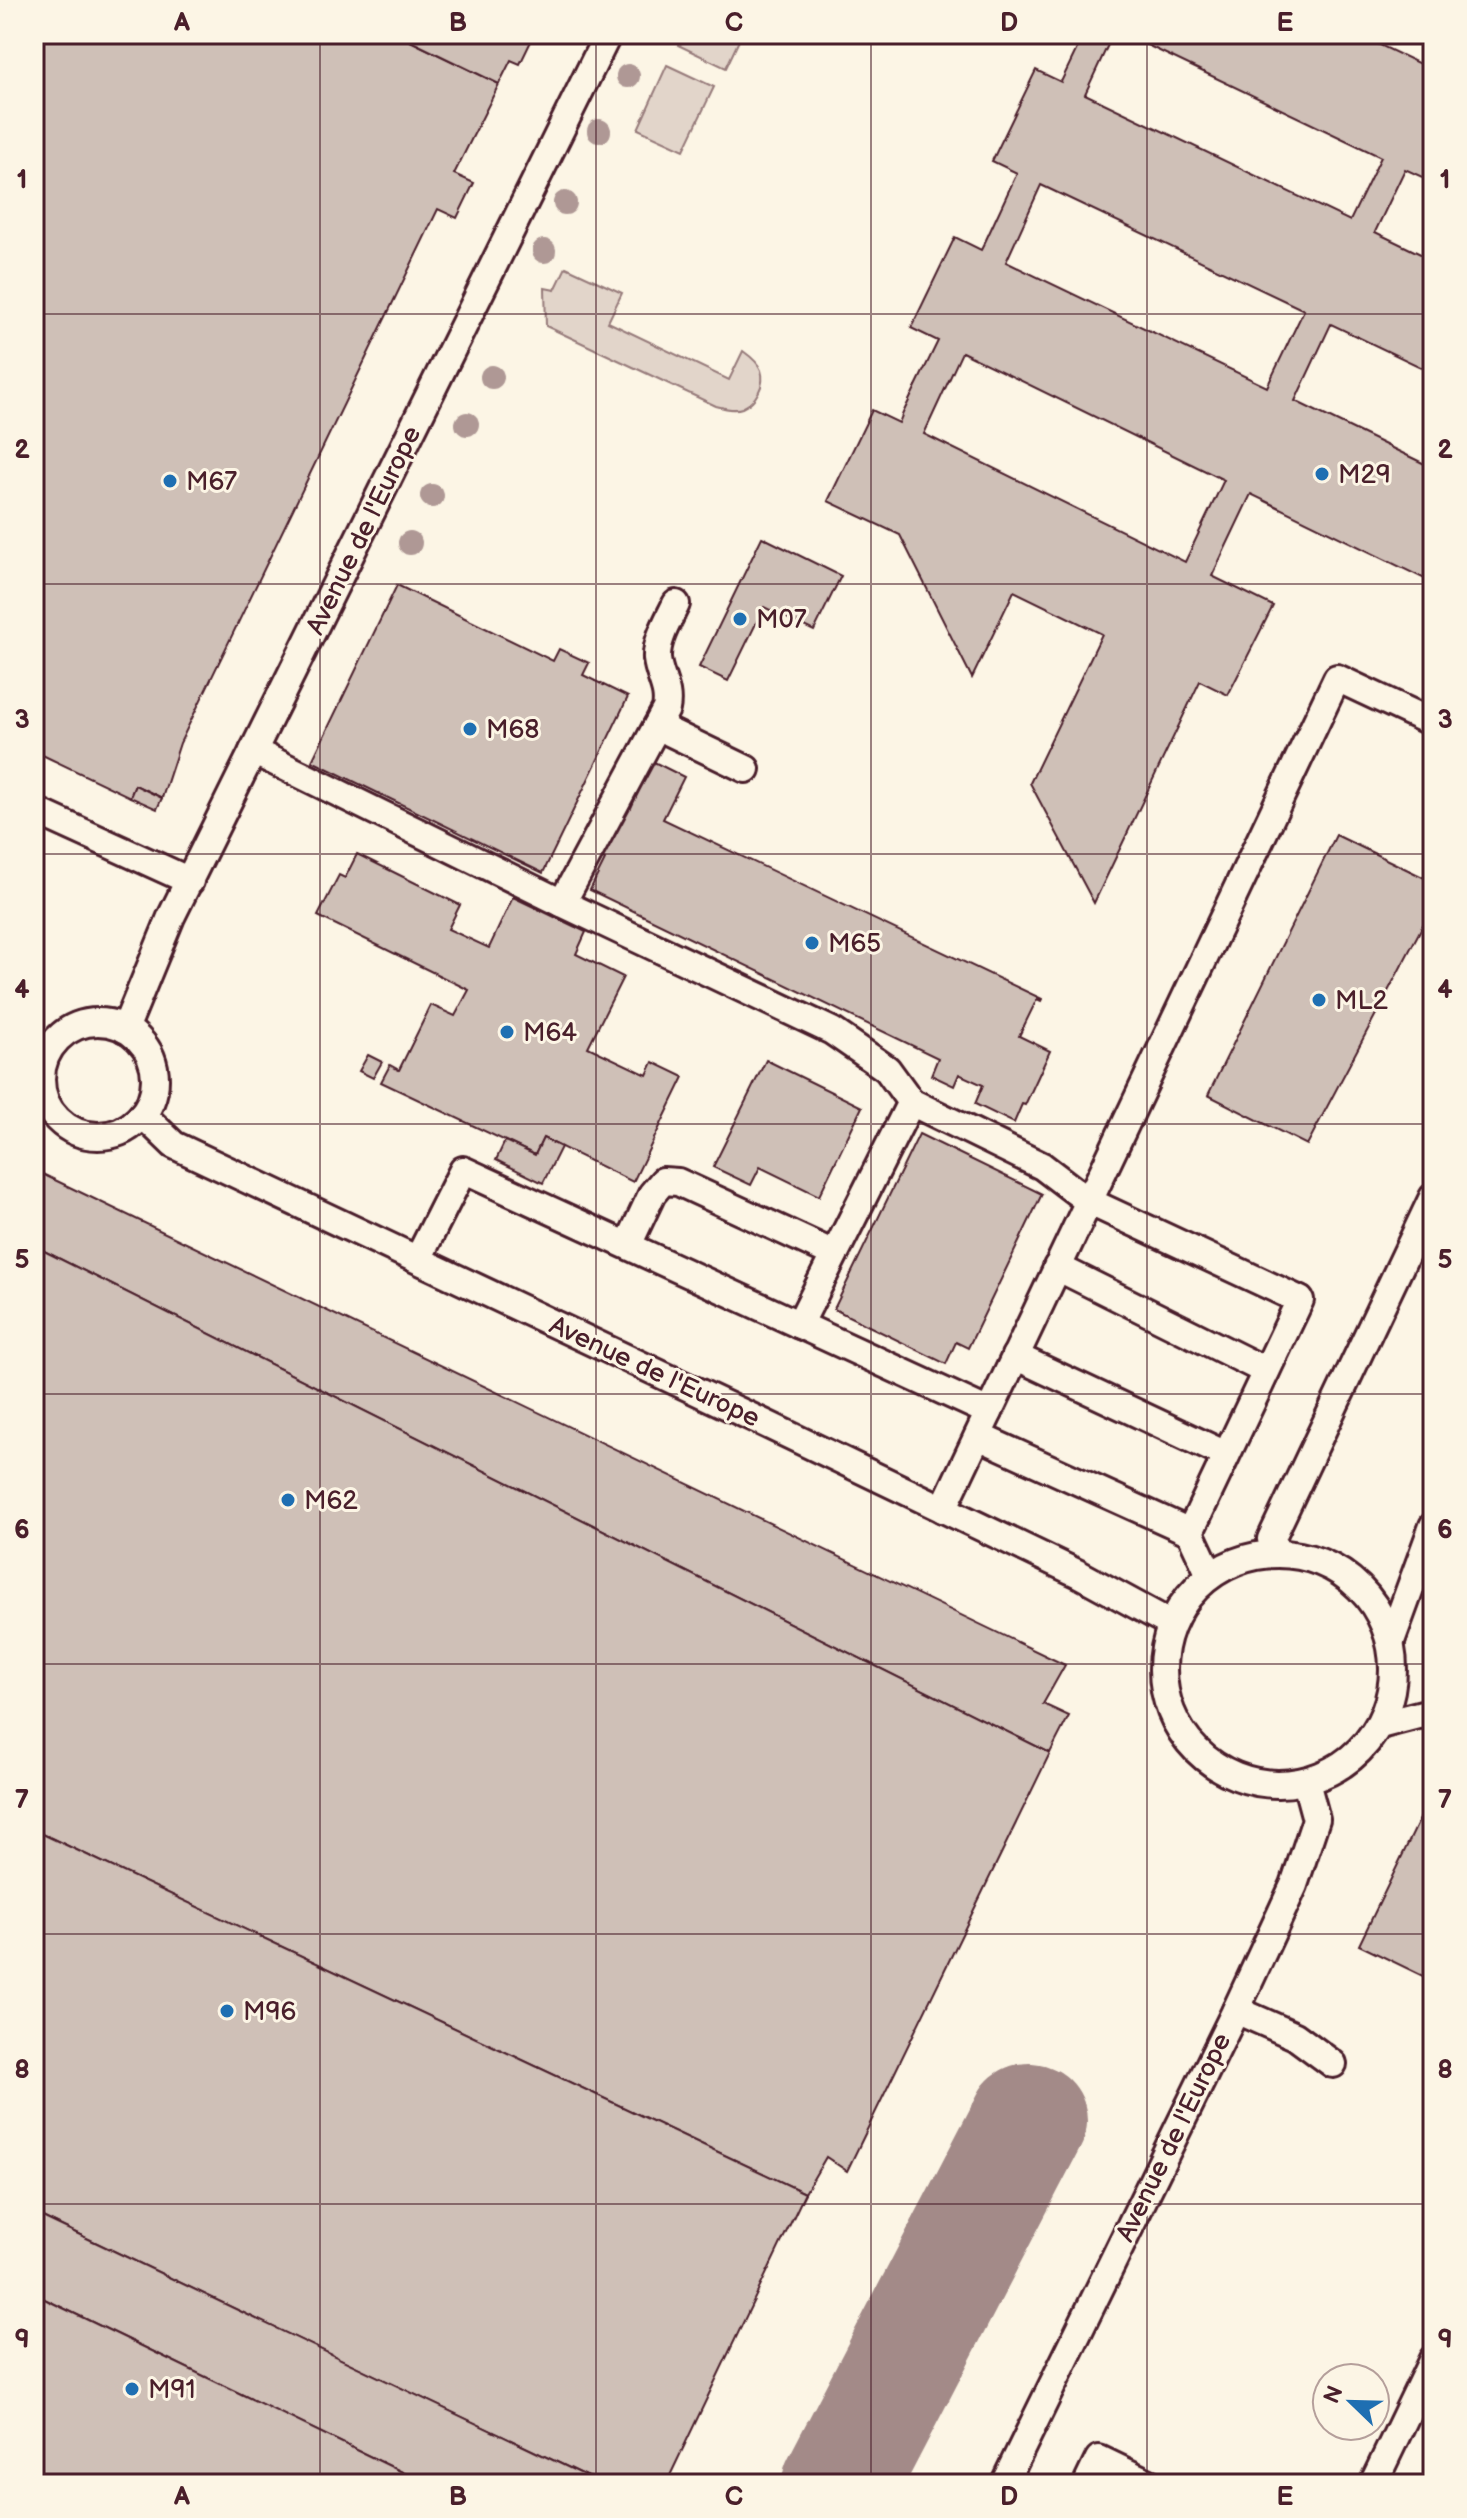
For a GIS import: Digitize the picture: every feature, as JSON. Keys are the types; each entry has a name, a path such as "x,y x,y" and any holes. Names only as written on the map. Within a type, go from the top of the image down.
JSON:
{"lane":[{"name":"Avenue de l'Europe","path":"125,1029 165,931 608,34"},
{"path":"562,903 668,701 657,656 659,641 676,604"},
{"path":"943,1509 1337,678 1433,723"},
{"path":"657,726 746,769"},
{"path":"253,751 832,1031 887,1069 911,1102 1042,1166 1088,1201 1300,1300 1190,1532"},
{"path":"34,810 190,881"},
{"path":"93,1022 107,1022 125,1029 142,1042 152,1059 155,1079 152,1098 143,1115 127,1128 110,1135 97,1136 67,1127 52,1113 38,1084 46,1055 55,1041 71,1029 93,1022"},
{"path":"799,1325 911,1102"},
{"name":"Avenue de l'Europe","path":"143,1115 174,1145 1079,1574 1171,1624"},
{"path":"418,1259 463,1170 989,1412"},
{"path":"628,1245 652,1194 663,1181 678,1182 834,1254"},
{"path":"1279,1553 1271,1539 1433,1197"},
{"path":"1057,1267 1266,1371"},
{"path":"1015,1356 1226,1455"},
{"path":"978,1436 1190,1532 1210,1575"},
{"path":"1391,1641 1433,1526"},
{"path":"1279,1553 1314,1558 1351,1579 1376,1607 1391,1641 1393,1685 1380,1725 1349,1761 1306,1782 1282,1786 1246,1782 1198,1754 1173,1720 1163,1687 1162,1664 1171,1624 1182,1604 1210,1575 1232,1562 1279,1553"},
{"path":"1380,1725 1422,1714 1433,1718"},
{"name":"Avenue de l'Europe","path":"1004,2484 1294,1885 1316,1819 1306,1782"},
{"path":"1236,2010 1295,2036 1333,2064"},
{"path":"1373,2484 1433,2359"},
{"path":"1087,2484 1099,2459 1151,2484"}],"shaded area":[{"path":"683,34 742,34 726,68 678,45"},
{"path":"667,65 714,87 684,150 638,129"},
{"path":"566,267 622,293 608,322 729,380 743,351 761,370 761,387 755,397 739,409 716,406 546,326 545,288 555,290"}],"building":[{"name":"M67","path":"34,34 396,34 499,84 454,174 474,183 457,218 438,209 180,743 162,798 135,785 130,797 34,751"},
{"path":"396,34 539,35 534,35 520,64 511,60 499,84"},
{"name":"M29","path":"1084,34 1113,34 1085,94 1350,221 1381,157 1124,34 1357,34 1424,66 1433,46 1433,182 1405,169 1375,232 1433,260 1433,373 1331,324 1295,401 1433,468 1433,583 1251,494 1212,576 1273,606 1228,695 1200,681 1094,903 1030,783 1102,634 1014,591 972,678 900,535 828,501 872,410 899,423 938,341 911,328 955,237 981,250 985,242 1017,173 992,161 1036,70 1061,82","holes":["1041,185 1304,310 1267,387 1006,262","962,352 1224,480 1185,562 924,434"]},
{"name":"M07","path":"762,537 841,576 814,631 764,607 728,681 699,667"},
{"name":"M68","path":"397,585 553,661 559,649 589,663 583,675 628,697 543,873 312,761"},
{"name":"M65","path":"652,761 684,777 663,819 1042,999 1037,999 1019,1036 1050,1051 1014,1123 975,1104 983,1085 959,1074 954,1086 931,1075 938,1058 590,890 605,860 595,855 620,803 631,808"},
{"path":"135,785 162,798 157,809 130,797"},
{"name":"ML2","path":"1336,835 1433,882 1433,906 1307,1145 1208,1095"},
{"name":"M64","path":"357,854 460,905 448,929 489,948 513,897 586,932 576,954 623,977 588,1047 647,1075 653,1062 684,1077 633,1182 543,1138 535,1155 381,1082 390,1065 399,1070 431,1005 455,1016 469,990 318,916 339,875 345,878"},
{"path":"368,1055 382,1062 373,1078 359,1071"},
{"path":"766,1060 862,1107 819,1196 760,1167 751,1185 713,1167"},
{"path":"919,1134 1042,1194 968,1348 956,1342 946,1364 834,1309"},
{"path":"543,1138 561,1147 543,1183 496,1160 505,1141 535,1155"},
{"path":"34,1170 1065,1665 1043,1704 1069,1716 1050,1753 34,1246"},
{"name":"M62","path":"34,1246 1050,1753 847,2171 826,2157 805,2193 34,1830"},
{"path":"1430,1798 1433,1799 1433,1981 1359,1945"},
{"name":"M96","path":"34,1830 805,2193 666,2484 603,2484 34,2213"},
{"path":"34,2213 603,2484 427,2484 34,2294"},
{"name":"M91","path":"34,2294 427,2484 34,2484"}],"taxiway":[{"path":"840,2484 1029,2121"}],"place":[{"name":"M29","path":"1322,474"},
{"name":"M67","path":"170,481"},
{"name":"M07","path":"740,619"},
{"name":"M68","path":"470,729"},
{"name":"M65","path":"812,943"},
{"name":"ML2","path":"1319,1000"},
{"name":"M64","path":"507,1032"},
{"name":"M62","path":"288,1500"},
{"name":"M96","path":"227,2011"},
{"name":"M91","path":"132,2389"}]}
